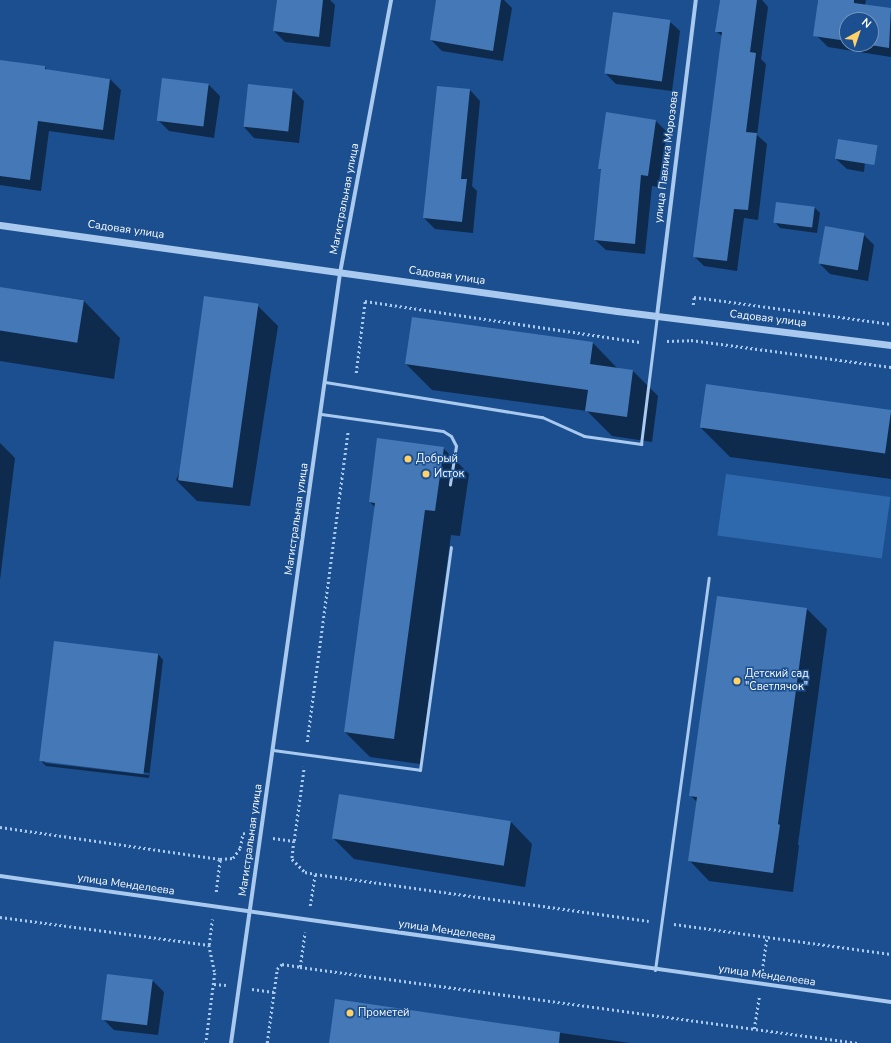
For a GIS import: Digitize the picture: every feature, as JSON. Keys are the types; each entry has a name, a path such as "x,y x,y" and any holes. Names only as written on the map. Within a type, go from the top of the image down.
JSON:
{"street":[{"name":"Магистральная улица","path":"230,1043 261,836 340,273 391,0"},
{"name":"улица Павлика Морозова","path":"657,316 696,0"},
{"name":"Садовая улица","path":"0,225 176,248 340,273 657,316 891,345"},
{"name":"улица Менделеева","path":"0,876 655,970 891,1002"}],"lane":[{"path":"325,382 542,417 584,436 641,444 657,316"},
{"path":"321,414 443,432 451,436 456,446 450,485"},
{"path":"273,750 420,770 451,547"},
{"path":"655,970 709,578"}],"path":[{"path":"694,297 891,324"},
{"path":"354,387 365,301 654,344 671,340 691,340 891,367"},
{"path":"350,418 292,859 305,872 891,954"},
{"path":"0,827 220,859 233,858 240,848 243,833 294,841"},
{"path":"300,967 315,874"},
{"path":"0,917 209,945 215,973 206,1043"},
{"path":"267,1043 277,969 282,964 858,1043"}],"shaded area":[{"path":"726,474 890,497 882,558 717,535"}],"building":[{"path":"277,0 323,0 319,37 273,31"},
{"path":"436,0 501,0 493,51 430,40"},
{"path":"720,0 757,0 750,52 756,53 746,132 757,133 748,210 734,209 727,261 693,257 722,32 715,32"},
{"path":"818,0 854,0 854,3 891,8 889,48 879,46 879,12 839,12 839,40 813,36"},
{"path":"613,12 670,20 662,81 604,73"},
{"path":"0,60 45,66 45,69 110,79 103,130 38,121 30,180 0,176"},
{"path":"162,78 209,84 203,126 157,121"},
{"path":"248,84 293,89 288,131 244,127"},
{"path":"437,86 470,89 461,179 467,179 462,222 423,218"},
{"path":"606,112 656,120 648,176 641,175 635,244 594,240 601,169 598,169"},
{"path":"838,139 878,145 874,165 835,159"},
{"path":"776,202 815,207 812,228 773,223"},
{"path":"825,226 864,233 858,270 818,263"},
{"path":"0,287 84,300 77,343 0,331"},
{"path":"204,296 258,304 233,488 178,480"},
{"path":"412,317 593,342 590,364 633,370 627,417 585,411 588,390 405,364"},
{"path":"706,384 891,410 885,454 700,428"},
{"path":"377,438 444,447 435,511 425,510 394,739 344,732 375,503 369,502"},
{"path":"717,596 807,608 778,824 780,825 773,873 688,861 697,797 689,796"},
{"path":"54,641 158,654 143,774 39,761"},
{"path":"339,794 511,821 504,866 332,838"},
{"path":"107,974 153,980 147,1025 101,1020"},
{"path":"335,999 560,1032 559,1043 329,1043"}],"place":[{"name":"Добрый","path":"408,459"},
{"name":"Исток","path":"426,474"},
{"name":"Детский сад \"Светлячок\"","path":"737,681"},
{"name":"Прометей","path":"350,1013"}]}
